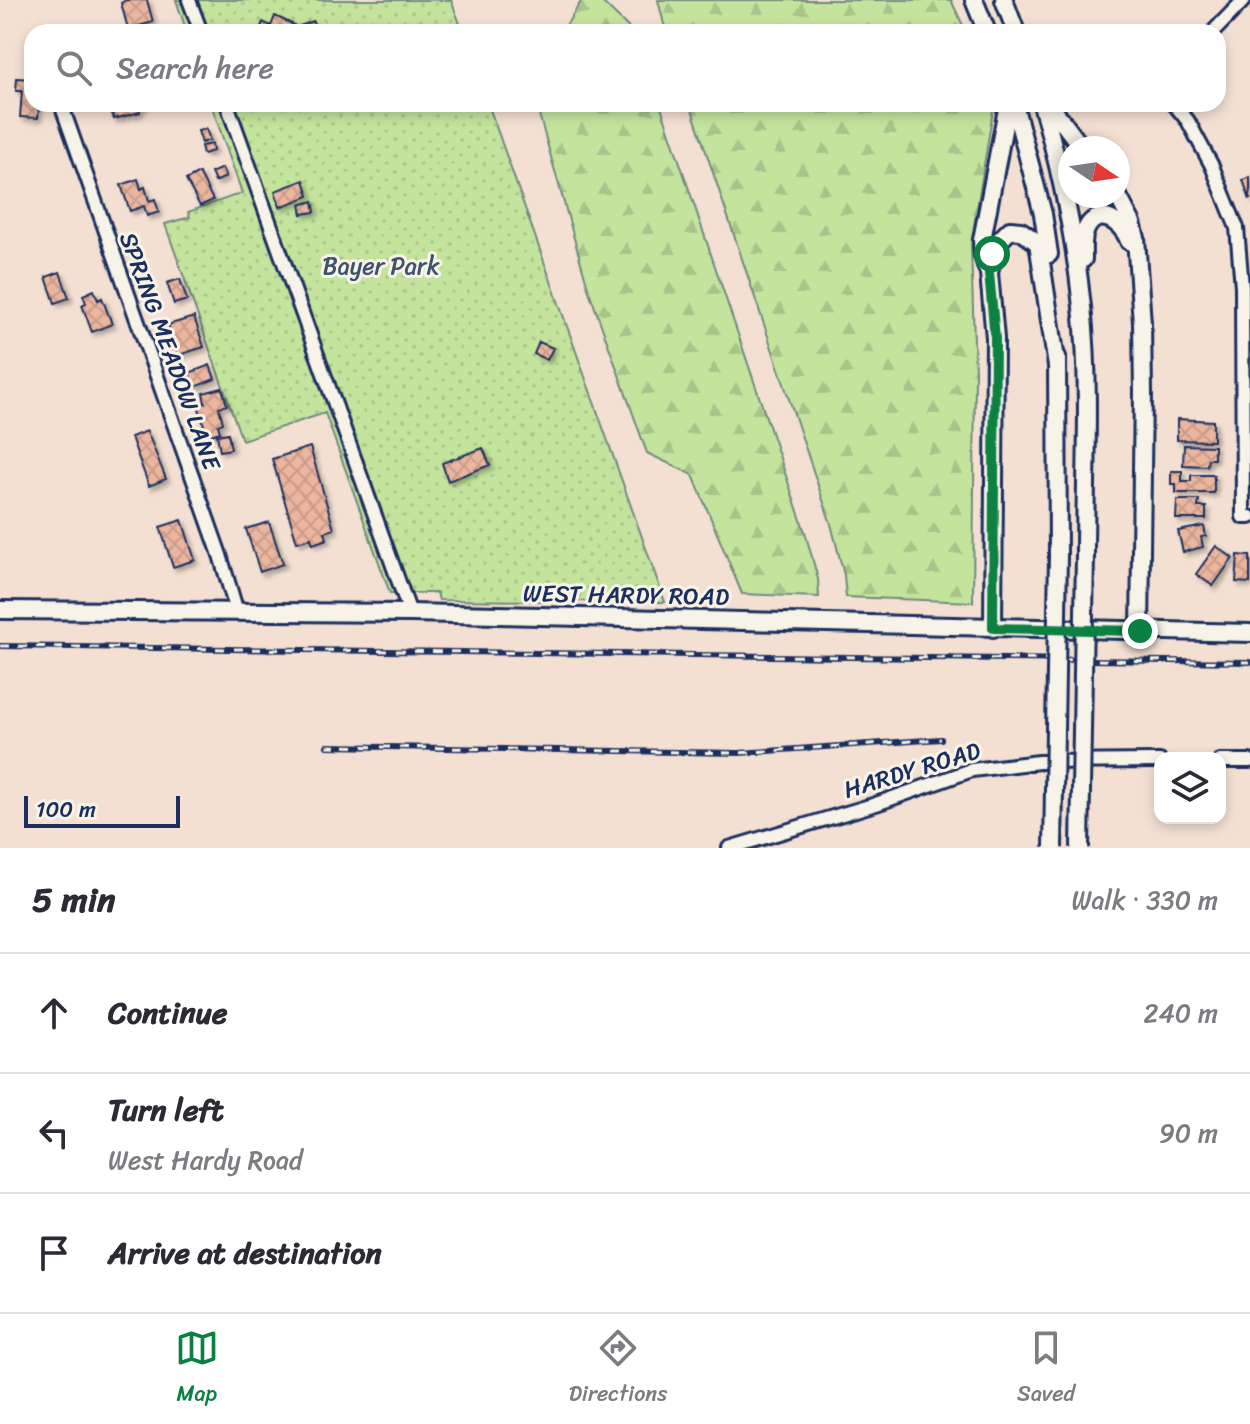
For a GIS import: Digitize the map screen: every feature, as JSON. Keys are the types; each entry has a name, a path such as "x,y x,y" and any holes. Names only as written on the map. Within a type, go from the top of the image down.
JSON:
{"main road":[{"path":"974,0 984,24"},
{"path":"1004,0 1013,24"},
{"path":"993,628 995,338 989,273 982,240 1009,112"},
{"path":"1013,112 1043,214 1054,297 1058,555 1053,848"},
{"path":"1044,112 1070,212 1083,308"},
{"path":"1055,112 1073,136"},
{"path":"1124,208 1132,223 1138,274 1143,392 1140,631"},
{"path":"1080,848 1085,556 1083,308 1084,238 1088,226 1096,220 1107,218 1120,224 1126,232 1138,274"},
{"path":"989,273 994,246 1010,230 1021,231 1038,243 1057,366"},
{"name":"WEST HARDY ROAD","path":"0,610 410,613 1250,633"}],"street":[{"path":"189,0 198,24"},
{"path":"1222,24 1248,0"},
{"name":"SPRING MEADOW LANE","path":"64,112 220,555 237,612"},
{"path":"230,112 410,613"},
{"path":"1181,112 1212,166 1237,228 1246,380 1247,517"},
{"name":"HARDY ROAD","path":"729,848 876,804 972,770 1039,762 1154,761"},
{"path":"1226,761 1250,761"}],"green space":[{"path":"176,0 451,0 460,24 184,24"},
{"path":"582,0 600,0 625,24 567,24"},
{"path":"658,0 951,0 962,24 664,24"},
{"name":"Bayer Park","path":"214,112 491,112 665,602 439,600 437,593 390,593 325,413 242,440 165,224 190,217 188,212 242,193"},
{"path":"538,112 663,112 805,532 818,579 819,597 742,594 693,475 647,453 589,291"},
{"path":"693,112 993,112 971,245 975,374 973,602 846,597 844,575 831,524"}],"building":[{"path":"126,0 147,0 153,22 127,24 121,3"},
{"path":"275,16 292,24 272,24"},
{"path":"17,78 24,78 24,112 38,112 38,118 20,117 22,91 16,91"},
{"path":"111,112 140,112 114,119"},
{"path":"206,129 210,140 202,143 198,131"},
{"path":"212,144 213,151 203,154 201,146"},
{"path":"222,168 226,177 215,182 211,173"},
{"path":"199,173 213,200 200,206 186,180"},
{"path":"1250,177 1250,200 1243,180"},
{"path":"138,179 141,189 145,187 149,201 155,199 159,212 147,216 144,206 130,211 121,185"},
{"path":"304,180 309,196 280,207 275,191"},
{"path":"313,201 315,212 302,214 300,205"},
{"path":"60,272 69,298 55,303 46,277"},
{"path":"180,279 187,300 174,304 167,283"},
{"path":"94,290 98,300 102,298 112,324 92,332 82,305 86,303 83,295"},
{"path":"194,317 204,347 169,358 164,344 173,341 168,325"},
{"path":"539,342 553,348 547,360 534,354"},
{"path":"210,365 215,379 195,387 189,373"},
{"path":"222,388 227,405 219,407 223,423 218,425 220,432 207,436 198,405 205,403 203,393"},
{"path":"1177,419 1213,421 1213,441 1177,440"},
{"path":"147,431 166,479 149,486 131,437"},
{"path":"228,433 231,449 220,451 217,435"},
{"path":"1184,445 1214,446 1214,459 1208,459 1207,466 1183,465"},
{"path":"310,447 334,529 325,532 327,539 313,544 311,538 297,542 272,459"},
{"path":"483,448 490,465 448,481 442,463"},
{"path":"1171,471 1182,471 1182,481 1191,481 1191,475 1214,475 1214,493 1176,493 1176,484 1171,484"},
{"path":"1177,500 1199,500 1198,507 1206,507 1206,519 1176,519"},
{"path":"182,520 195,560 173,567 160,527"},
{"path":"269,522 283,564 260,572 246,529"},
{"path":"1204,526 1206,536 1201,537 1203,547 1183,552 1178,531"},
{"path":"1216,546 1233,558 1213,586 1196,574"},
{"path":"1238,555 1250,556 1250,583 1236,582"}],"railway":[{"path":"0,646 1250,662"},
{"path":"327,746 739,753 941,739"}],"route":[{"path":"992,254 989,273 995,338 993,628 1140,631"}]}
